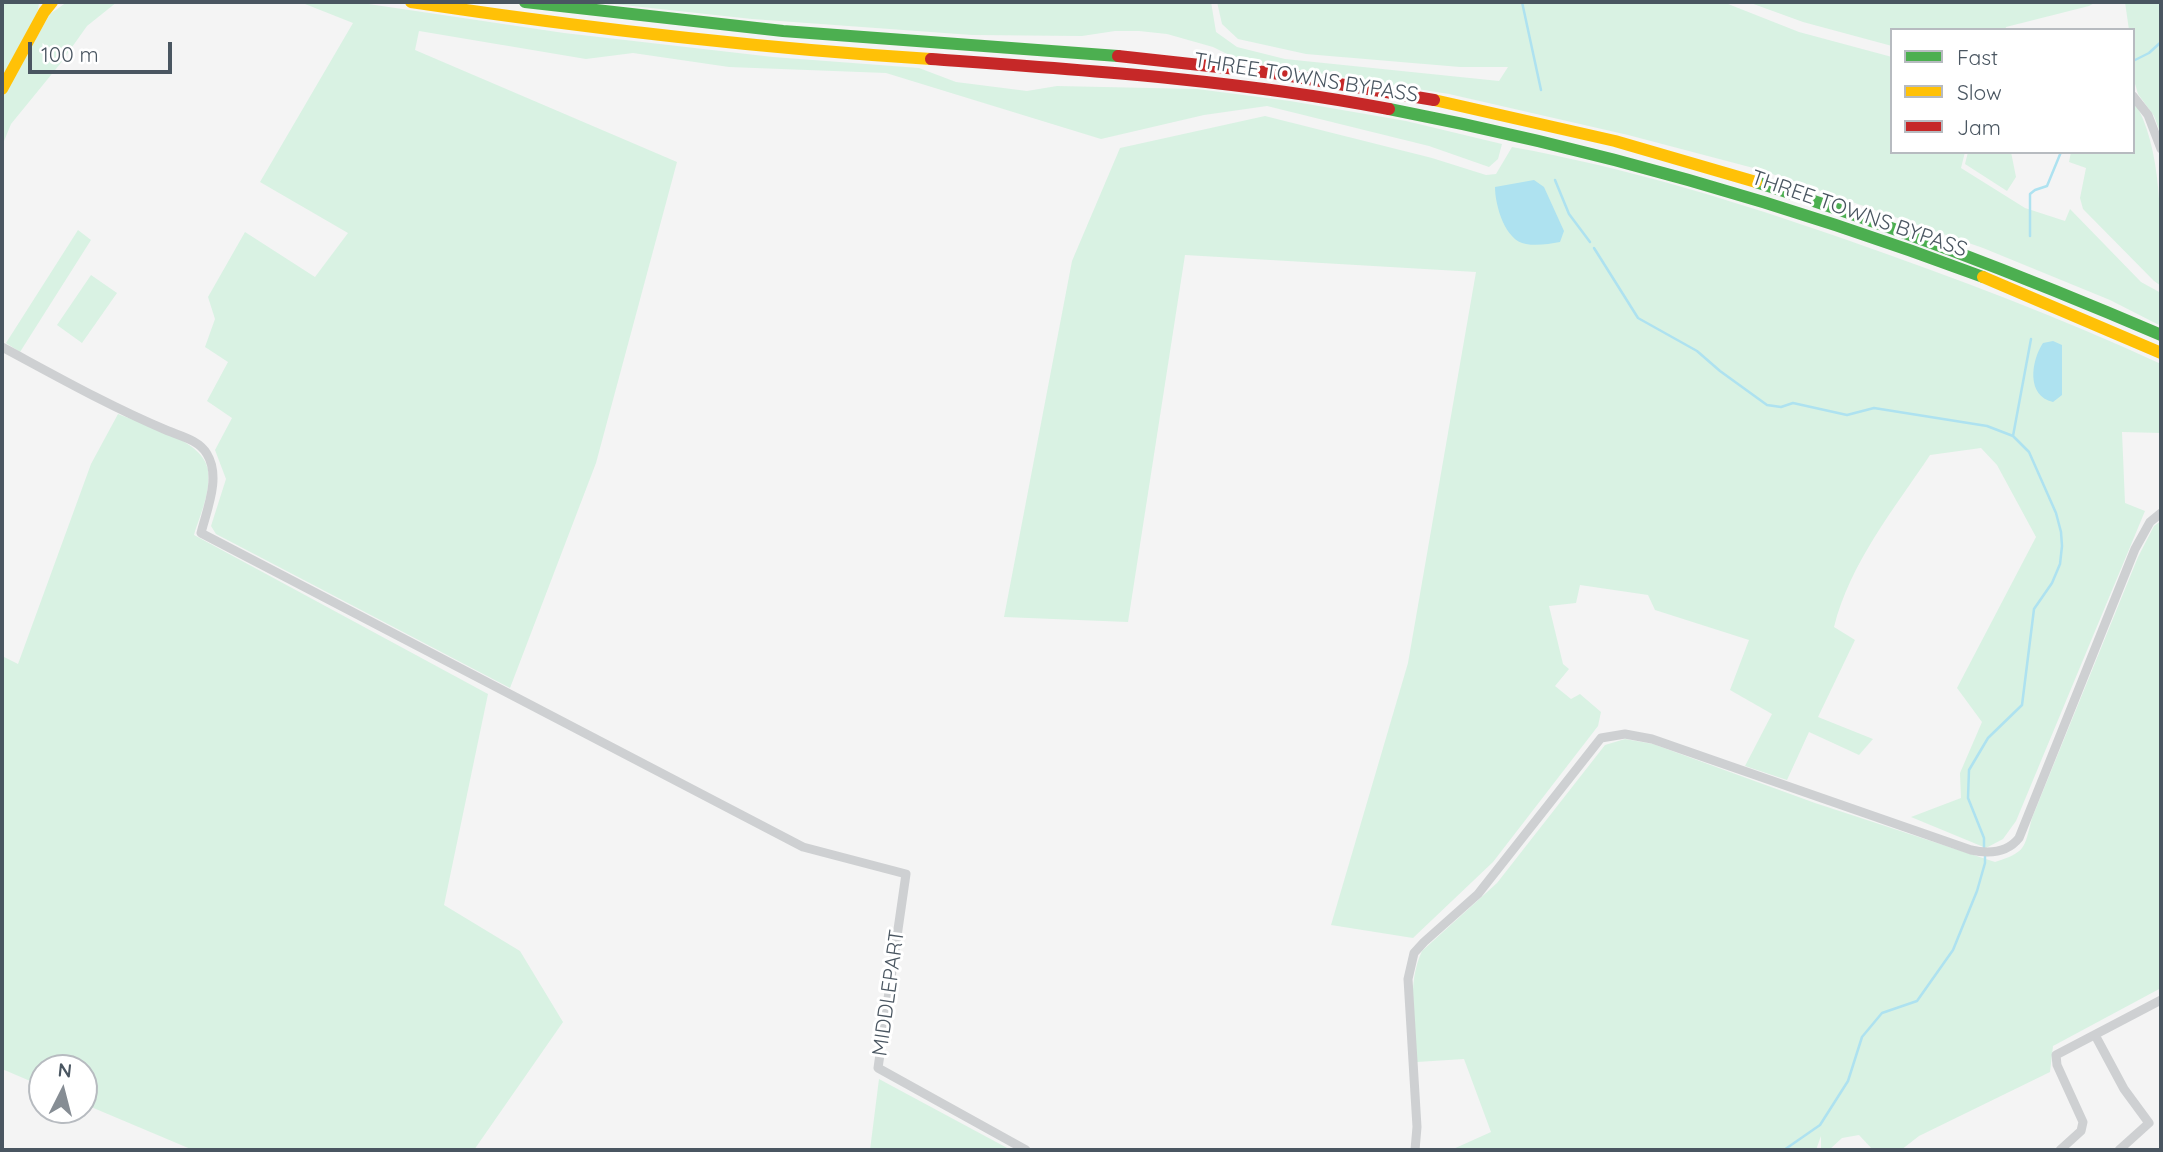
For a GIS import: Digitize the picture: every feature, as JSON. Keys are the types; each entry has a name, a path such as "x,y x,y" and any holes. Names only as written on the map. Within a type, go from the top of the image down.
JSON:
{"main road":[{"name":"THREE TOWNS BYPASS","path":"411,2 712,41 1147,75 1304,95 1466,124 1674,174 1796,211 1996,282 2161,353"},
{"name":"THREE TOWNS BYPASS","path":"525,2 712,24 1149,58 1276,74 1469,108 1565,129 1803,194 1999,265 2161,335"},
{"path":"2,89 47,5"}],"street":[{"path":"2135,99 2148,115 2161,149"},
{"name":"MIDDLEPART","path":"2,347 120,411 202,447 209,456 213,480 201,533 803,846 906,874 878,1068 1026,1150"},
{"path":"1415,1150 1417,1126 1408,979 1414,953 1478,894 1601,738 1625,734 1652,738 1979,851 2004,850 2019,838 2135,549 2146,527 2161,513"},
{"path":"2060,1150 2081,1131 2083,1122 2057,1065 2055,1058 2058,1053 2161,1000"},
{"path":"2095,1035 2123,1088 2150,1123 2119,1150"}],"green space":[{"path":"2,2 39,2 30,31 2,77"},
{"path":"67,2 117,2 87,26 11,124 2,146 2,99 50,14"},
{"path":"300,2 355,2 564,33 773,57 919,68 956,82 1027,91 1057,86 1197,89 1290,101 1406,121 1502,144 1498,159 1489,167 1429,146 1267,106 1204,115 1101,139 886,73 729,67 633,53 586,59 419,31 415,50 677,162 596,463 510,688 216,534 211,526 226,479 215,450 232,418 207,401 228,362 205,347 215,319 208,297 245,232 315,277 348,233 260,182 353,23"},
{"path":"596,2 1211,2 1216,32 1237,47 1285,59 1499,81 1508,67 1460,67 1306,54 1238,39 1222,24 1217,2 1723,2 1799,32 1890,56 1890,154 1964,154 1961,168 2025,208 2065,221 2070,209 2141,282 2161,293 2161,326 2110,300 1983,248 1761,170 1628,135 1449,94 1241,61 1213,47 1167,34 1115,31 1082,36 972,35 752,19"},
{"path":"1748,2 2096,2 2006,28 1890,28 1890,45 1803,22"},
{"path":"2125,2 2161,2 2161,135 2154,116 2138,94 2135,84 2135,28 2129,28"},
{"path":"2135,104 2150,140 2155,164 2160,214 2161,286 2083,209 2080,198 2086,168 2069,162 2071,154 2135,154"},
{"path":"1265,116 1432,158 1486,175 1496,174 1512,147 1683,187 1929,269 2046,314 2161,364 2161,433 2122,432 2125,503 2145,511 2016,821 2003,839 1986,848 1911,817 1961,798 1960,773 1982,722 1957,688 2036,537 1997,465 1981,448 1930,455 1874,537 1841,603 1834,627 1855,640 1818,717 1873,739 1859,755 1809,732 1787,780 1745,766 1772,714 1730,690 1749,640 1655,610 1648,595 1580,585 1576,603 1549,606 1563,664 1569,669 1555,686 1571,699 1580,694 1601,712 1598,726 1493,862 1413,938 1331,925 1408,663 1476,272 1185,255 1128,622 1004,617 1072,261 1120,148"},
{"path":"1968,154 2011,154 2016,177 2007,191 1965,164"},
{"path":"78,230 91,240 20,352 6,343"},
{"path":"91,275 117,293 82,343 57,325"},
{"path":"118,414 171,434 196,450 204,459 208,470 208,487 194,535 488,694 444,905 520,951 563,1022 474,1150 193,1150 98,1110 98,1054 28,1054 28,1080 2,1069 2,656 18,664 91,464"},
{"path":"2161,521 2161,988 2053,1046 2050,1072 1919,1136 1901,1150 1873,1150 1859,1135 1842,1138 1829,1150 1821,1150 1821,1136 1816,1150 1451,1150 1491,1132 1464,1059 1417,1062 1413,991 1417,964 1422,951 1497,883 1605,745 1625,739 1653,744 1815,803 1995,862 2005,859 2018,852 2025,843 2032,818 2138,557 2154,526"},
{"path":"879,1079 1011,1150 870,1150"}],"water":[{"path":"1534,180 1544,187 1564,231 1560,242 1526,244 1512,236 1503,221 1495,187"},
{"path":"2053,341 2062,345 2062,395 2053,402 2038,393 2033,377 2039,350 2043,343"}],"waterway":[{"path":"1522,2 1541,90"},
{"path":"2135,60 2149,53 2161,42"},
{"path":"2030,236 2030,194 2047,186 2060,154"},
{"path":"1555,180 1569,214 1590,242"},
{"path":"1594,248 1638,318 1697,351 1767,405 1781,407 1793,403 1847,415 1874,408 1987,426 2013,436 2029,452 2056,513 2061,532 2060,564 2052,583 2034,609 2022,705 1988,738 1969,770 1968,798 1984,838 1984,848"},
{"path":"2013,436 2031,339"},
{"path":"1784,1150 1820,1125 1848,1081 1862,1037 1882,1013 1917,1001 1953,950 1977,891 1985,854"}],"traffic: fast":[{"path":"525,2 783,31 1118,56"},
{"path":"1389,109 1540,141 1689,180 1837,225 1983,277"},
{"path":"1756,182 1859,216 1960,254 2161,335"}],"traffic: slow":[{"path":"2,89 52,2"},
{"path":"411,2 671,36 931,59"},
{"path":"1434,100 1615,141 1756,182"},
{"path":"1983,277 2161,353"}],"traffic: jam":[{"path":"1118,56 1273,73 1434,100"},
{"path":"931,59 1218,83 1389,109"}]}
